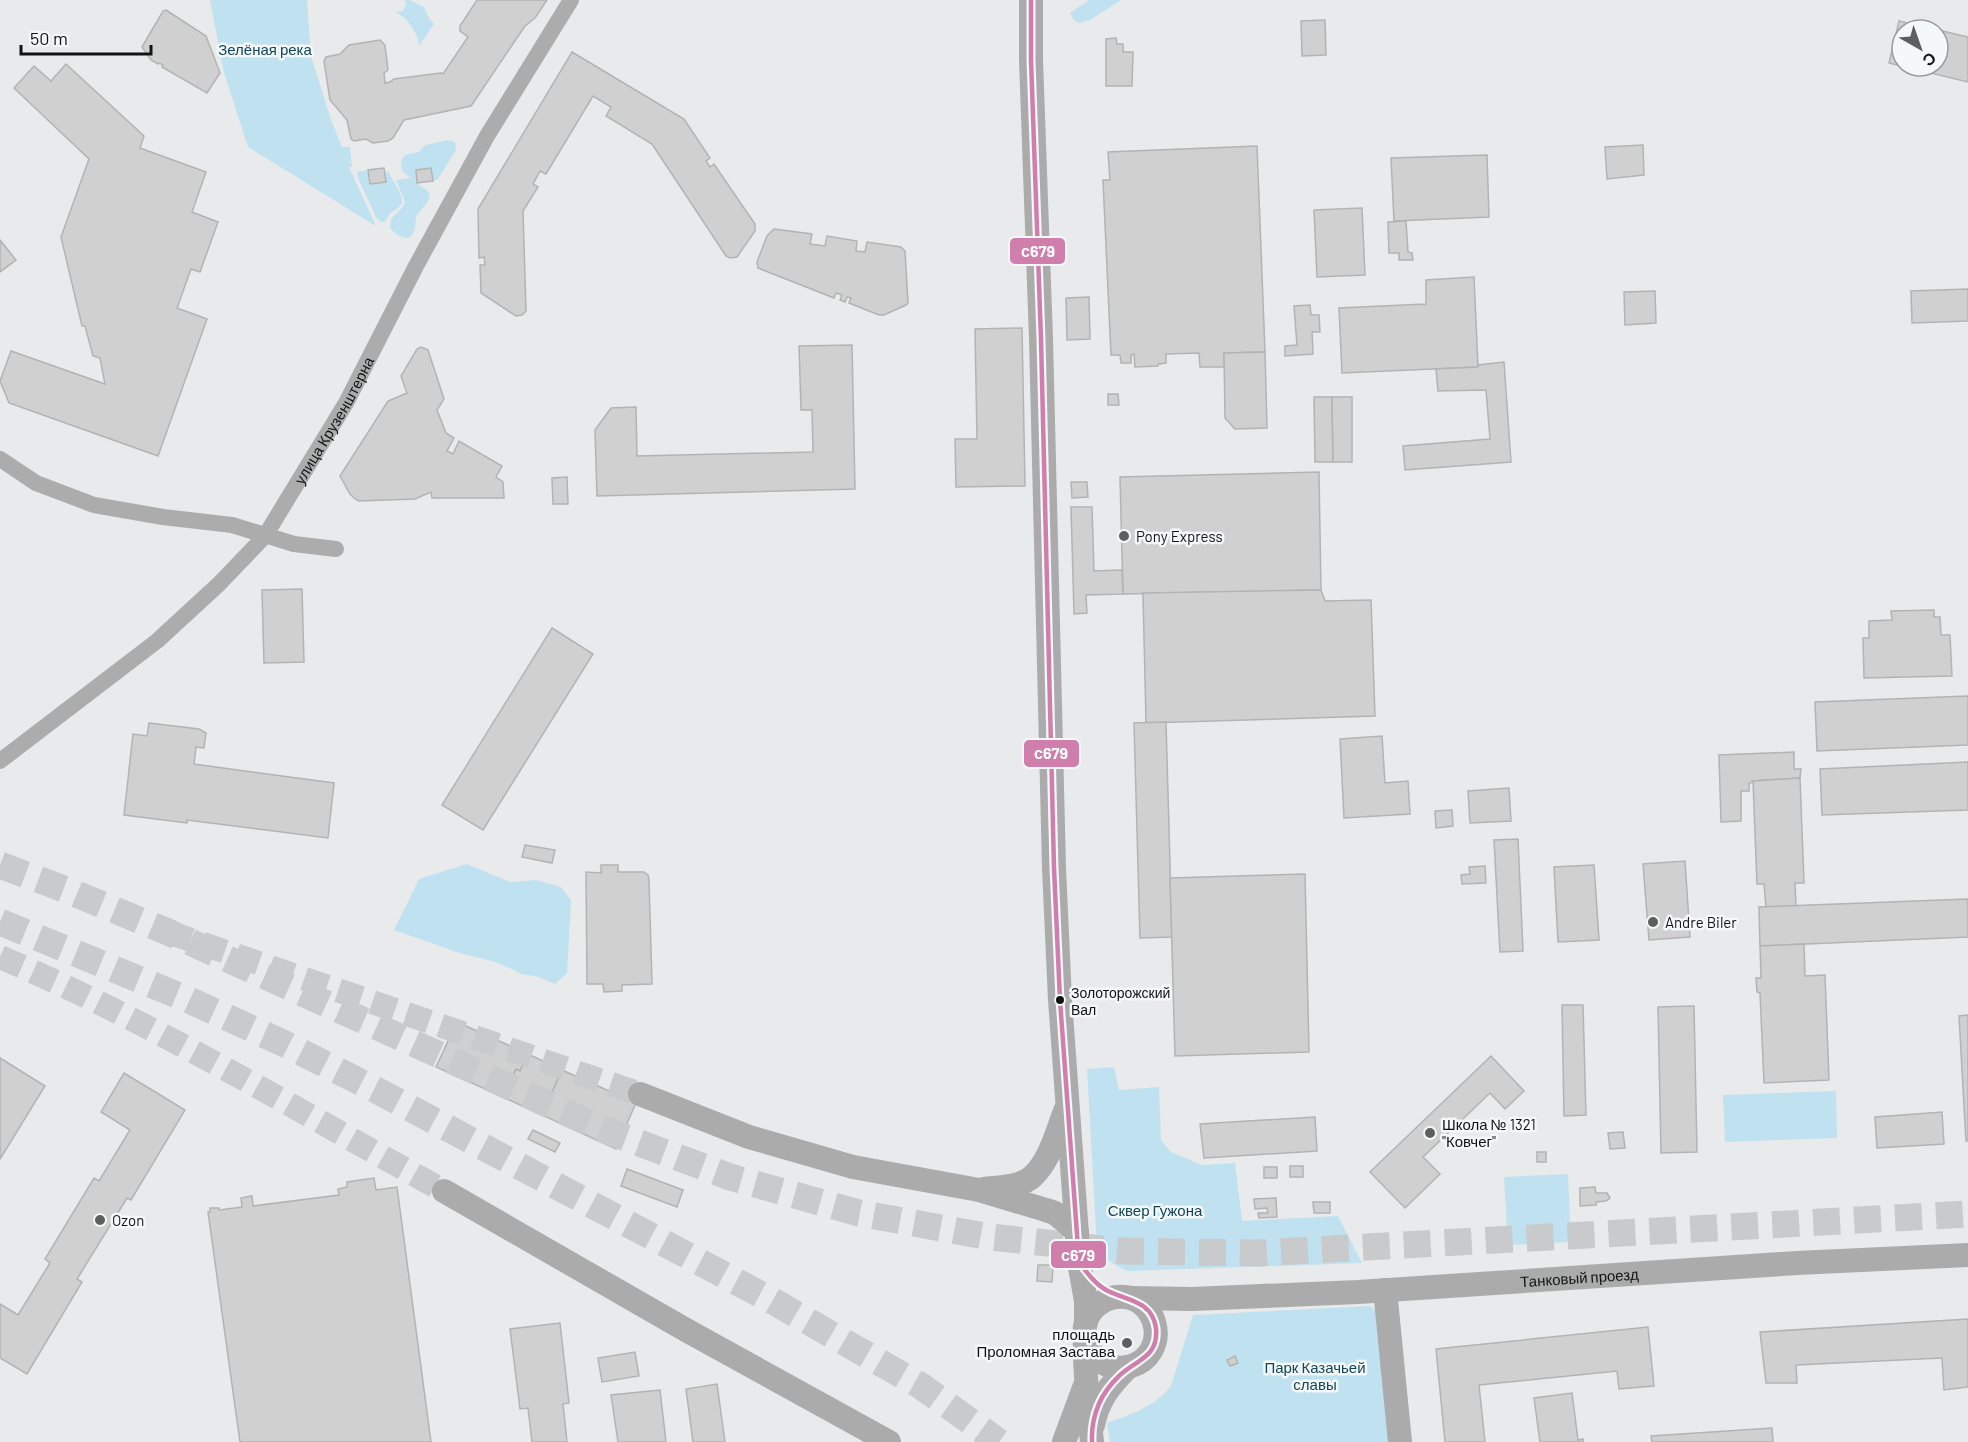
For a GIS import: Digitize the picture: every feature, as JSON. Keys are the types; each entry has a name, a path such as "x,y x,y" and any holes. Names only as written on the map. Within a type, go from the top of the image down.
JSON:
{"street":[{"name":"улица Крузенштерна","path":"0,761 156,641 219,584 265,536 346,403 416,266 487,135 571,0"},
{"path":"1031,0 1054,868 1060,1000 1078,1262 1086,1301 1085,1383 1091,1438"},
{"path":"0,459 36,483 94,505 163,517 232,525 294,544 336,549"},
{"path":"640,1094 749,1137 853,1167 979,1190 1055,1213 1077,1232"},
{"path":"979,1190 1011,1185 1032,1177 1046,1158 1068,1102"},
{"path":"444,1191 676,1324 889,1442"},
{"name":"Танковый проезд","path":"1127,1297 1192,1299 1385,1290 1797,1263 1968,1255"},
{"path":"1078,1262 1099,1285 1147,1308 1152,1316 1156,1334"},
{"path":"1385,1290 1400,1442"},
{"path":"1127,1297 1104,1300 1090,1312 1086,1330 1094,1356 1101,1362 1118,1368 1136,1364 1150,1352 1156,1334 1169,1314 1192,1299"},
{"path":"1091,1438 1095,1412 1102,1397 1111,1383 1128,1367"},
{"path":"1064,1442 1085,1383"}],"green space":[{"name":"Зелёная река","path":"210,0 307,0 311,56 331,120 342,147 350,147 352,167 349,167 376,226 248,147 224,73"},
{"path":"405,0 424,7 434,24 419,46 412,26 396,12 403,11"},
{"path":"1089,0 1121,0 1090,20 1079,23 1070,13"},
{"path":"448,140 455,142 456,150 438,179 433,181 431,168 416,170 417,183 430,196 417,215 412,235 409,238 401,237 390,228 391,219 405,202 396,180 411,178 402,171 401,161 405,155 419,152 425,145"},
{"path":"368,170 386,182 385,173 389,172 401,196 401,205 385,222 381,222 376,217 358,178 357,172"},
{"path":"467,864 510,882 536,880 561,887 571,900 567,973 555,984 539,977 522,974 496,962 460,953 394,930 419,879"},
{"name":"Сквер Гужона","path":"1114,1067 1119,1090 1159,1087 1161,1140 1171,1152 1202,1165 1235,1163 1242,1221 1338,1216 1362,1263 1128,1271 1107,1259 1097,1248 1087,1069"},
{"path":"1836,1091 1837,1138 1725,1142 1723,1095"},
{"path":"1568,1174 1571,1242 1508,1245 1504,1177"},
{"name":"Парк Казачьей славы","path":"1371,1306 1375,1311 1389,1442 1110,1442 1107,1423 1150,1405 1171,1386 1193,1315"}],"building":[{"path":"477,0 547,0 535,18 525,26 471,106 404,120 393,138 388,141 373,143 366,139 354,141 351,139 347,120 330,100 324,61 326,57 340,54 349,45 380,40 385,45 388,70 384,73 385,83 394,79 443,74 468,37 460,31 460,26"},
{"path":"166,10 206,36 220,73 207,93 151,60 142,47 163,11"},
{"path":"1325,20 1326,55 1302,56 1301,21"},
{"path":"1950,33 1968,37 1968,82 1950,78"},
{"path":"1116,38 1117,44 1123,44 1123,52 1133,52 1132,86 1106,86 1106,39"},
{"path":"572,52 684,119 710,158 706,161 710,167 714,164 755,224 755,231 737,257 726,256 652,144 606,116 611,107 593,96 546,174 540,171 533,184 538,187 523,211 526,311 516,316 481,293 480,265 485,265 484,257 479,258 478,209"},
{"path":"66,64 144,136 140,148 206,172 192,212 218,222 200,272 191,269 177,308 207,319 158,456 9,403 0,381 11,351 105,384 100,358 93,356 85,326 82,326 61,237 89,159 14,88 34,66 51,81"},
{"path":"1643,145 1644,175 1607,179 1605,147"},
{"path":"1257,146 1265,352 1224,353 1224,367 1200,367 1199,353 1166,354 1166,363 1158,364 1158,366 1135,367 1134,354 1131,355 1131,363 1121,363 1120,355 1111,355 1103,180 1110,180 1108,152"},
{"path":"1487,155 1489,217 1394,221 1391,158"},
{"path":"384,168 386,182 370,184 368,170"},
{"path":"431,168 433,181 417,183 416,170"},
{"path":"1362,208 1365,275 1317,277 1314,210"},
{"path":"1406,221 1408,252 1412,253 1413,260 1399,260 1399,253 1389,253 1388,222"},
{"path":"774,229 812,234 810,244 825,246 827,236 857,241 856,251 865,252 867,242 901,247 905,251 908,303 884,315 879,315 849,303 851,298 847,297 845,302 840,300 842,295 836,293 834,298 758,268 757,262 767,236"},
{"path":"0,240 16,260 0,272"},
{"path":"1474,277 1478,367 1342,373 1339,308 1426,304 1426,280"},
{"path":"1968,289 1968,321 1912,323 1911,291"},
{"path":"1655,291 1656,323 1625,325 1624,292"},
{"path":"1089,297 1090,339 1067,340 1066,298"},
{"path":"1310,305 1311,315 1319,315 1320,332 1312,332 1313,354 1285,356 1285,346 1297,345 1294,306"},
{"path":"1022,328 1025,486 956,487 955,439 977,439 975,329"},
{"path":"852,345 855,489 597,496 595,430 611,408 636,407 637,456 813,452 812,410 801,410 799,346"},
{"path":"421,347 428,350 444,399 437,410 446,433 454,438 447,451 453,454 459,441 502,466 496,477 503,482 504,498 432,498 431,492 415,499 359,501 350,494 340,476 388,401 407,393 401,376 417,349"},
{"path":"1265,352 1267,428 1235,429 1225,418 1224,353"},
{"path":"1504,362 1511,462 1405,470 1403,446 1490,439 1486,390 1438,391 1436,369 1478,367 1478,365"},
{"path":"1108,394 1118,394 1119,405 1108,405"},
{"path":"1314,397 1332,397 1333,462 1315,462"},
{"path":"1332,397 1352,397 1352,462 1333,462"},
{"path":"1319,472 1321,590 1123,594 1120,477"},
{"path":"567,477 568,504 553,504 552,478"},
{"path":"1071,482 1087,482 1088,497 1072,498"},
{"path":"1071,507 1092,507 1094,571 1122,570 1123,594 1086,595 1087,613 1074,614"},
{"path":"302,589 304,662 264,663 262,590"},
{"path":"1321,590 1325,601 1371,600 1375,716 1146,723 1143,593"},
{"path":"1934,610 1934,617 1940,617 1941,635 1950,635 1952,676 1864,678 1863,638 1869,638 1869,621 1892,620 1891,611"},
{"path":"552,628 593,654 483,830 442,805"},
{"path":"1968,696 1968,745 1817,751 1815,702"},
{"path":"1166,722 1172,937 1140,938 1134,723"},
{"path":"149,723 199,729 206,733 204,748 196,747 194,764 334,783 328,838 187,820 187,823 124,815 133,734 147,736"},
{"path":"1382,736 1385,783 1408,781 1410,814 1344,818 1340,739"},
{"path":"1794,752 1794,769 1801,769 1800,778 1749,783 1749,791 1741,791 1741,821 1721,822 1719,755"},
{"path":"1968,762 1968,810 1822,815 1820,769"},
{"path":"1800,778 1804,883 1795,883 1796,906 1766,907 1764,884 1757,884 1753,781"},
{"path":"1509,788 1511,821 1470,823 1468,791"},
{"path":"1452,810 1453,826 1436,828 1435,811"},
{"path":"1518,839 1523,951 1500,952 1494,840"},
{"path":"525,845 555,850 552,863 522,857"},
{"path":"1685,861 1690,937 1649,940 1643,864"},
{"path":"601,865 618,865 618,872 644,872 648,875 652,984 622,985 622,991 604,992 603,984 587,984 586,872 601,873"},
{"path":"1594,865 1599,940 1558,942 1554,867"},
{"path":"1485,866 1486,883 1462,884 1461,875 1470,874 1469,867"},
{"path":"1305,874 1309,1052 1175,1056 1170,878"},
{"path":"1968,899 1968,937 1760,946 1759,907"},
{"path":"1804,944 1805,976 1825,975 1829,1080 1764,1083 1760,993 1757,992 1756,978 1761,978 1760,946"},
{"path":"1562,1005 1583,1005 1586,1115 1564,1116"},
{"path":"1694,1006 1697,1152 1661,1153 1658,1007"},
{"path":"1968,1015 1968,1141 1966,1141 1959,1016"},
{"path":"457,1022 528,1054 520,1071 516,1069 503,1097 436,1067"},
{"path":"528,1054 562,1070 542,1115 503,1097 516,1069 520,1071"},
{"name":"Школа № 1321 \"Ковчег\"","path":"1491,1056 1524,1091 1505,1109 1490,1093 1423,1157 1440,1174 1405,1208 1370,1172"},
{"path":"0,1058 45,1086 0,1159"},
{"path":"562,1070 636,1103 616,1149 542,1115"},
{"path":"124,1073 185,1110 131,1200 127,1198 77,1279 82,1282 27,1374 0,1358 0,1304 18,1315 50,1263 45,1259 94,1178 99,1181 130,1130 101,1112"},
{"path":"1942,1112 1944,1144 1877,1148 1875,1117"},
{"path":"1315,1117 1317,1151 1204,1158 1200,1124"},
{"path":"533,1130 560,1143 555,1152 528,1139"},
{"path":"1623,1132 1625,1148 1610,1149 1608,1133"},
{"path":"1537,1152 1546,1152 1546,1162 1537,1162"},
{"path":"1290,1166 1303,1166 1303,1177 1290,1177"},
{"path":"1264,1167 1277,1167 1277,1178 1264,1178"},
{"path":"627,1169 683,1190 677,1207 621,1186"},
{"path":"374,1178 376,1190 397,1187 431,1442 240,1442 208,1212 210,1208 219,1208 219,1210 242,1207 241,1198 252,1196 253,1206 339,1195 338,1189 347,1187 347,1182"},
{"path":"1595,1187 1596,1193 1607,1193 1610,1198 1596,1202 1596,1205 1580,1206 1580,1188"},
{"path":"1276,1198 1277,1217 1259,1218 1258,1213 1268,1213 1267,1208 1255,1209 1254,1199"},
{"path":"1313,1202 1330,1202 1330,1213 1314,1213"},
{"path":"1038,1265 1053,1265 1052,1282 1037,1281"},
{"path":"1968,1319 1968,1387 1944,1390 1942,1358 1796,1365 1797,1383 1766,1383 1760,1332"},
{"path":"560,1323 569,1403 563,1404 567,1442 532,1442 528,1408 520,1409 510,1329"},
{"path":"1648,1327 1654,1386 1619,1389 1617,1371 1479,1385 1485,1442 1445,1442 1436,1349"},
{"path":"635,1352 639,1376 602,1382 598,1358"},
{"path":"1235,1356 1238,1363 1230,1366 1227,1360"},
{"path":"717,1384 725,1442 693,1442 686,1389"},
{"path":"660,1390 666,1442 618,1442 611,1395"},
{"path":"1572,1393 1578,1440 1583,1439 1583,1442 1540,1442 1534,1398"},
{"path":"1772,1428 1773,1442 1652,1442 1651,1436"}],"tunnel":[{"path":"0,865 168,932 605,1130 730,1177 859,1213 990,1237 1123,1251 1257,1253 1968,1214"},
{"path":"0,922 189,1000 285,1044 378,1091 771,1300 921,1386 999,1442"},
{"path":"168,932 640,1094"},
{"path":"0,957 114,1010 444,1191"}],"transit line":[{"name":"с679","path":"1031,0 1054,868 1060,1000 1079,1262 1104,1288 1138,1303 1150,1312 1156,1328 1156,1338 1150,1352 1119,1376 1102,1398 1095,1414 1092,1442"}],"place":[{"name":"Pony Express","path":"1124,536"},
{"name":"Andre Biler","path":"1653,922"},
{"name":"Золоторожский Вал","path":"1060,1000"},
{"name":"Школа № 1321 \"Ковчег\"","path":"1430,1133"},
{"name":"Ozon","path":"100,1220"},
{"name":"площадь Проломная Застава","path":"1127,1343"}]}
